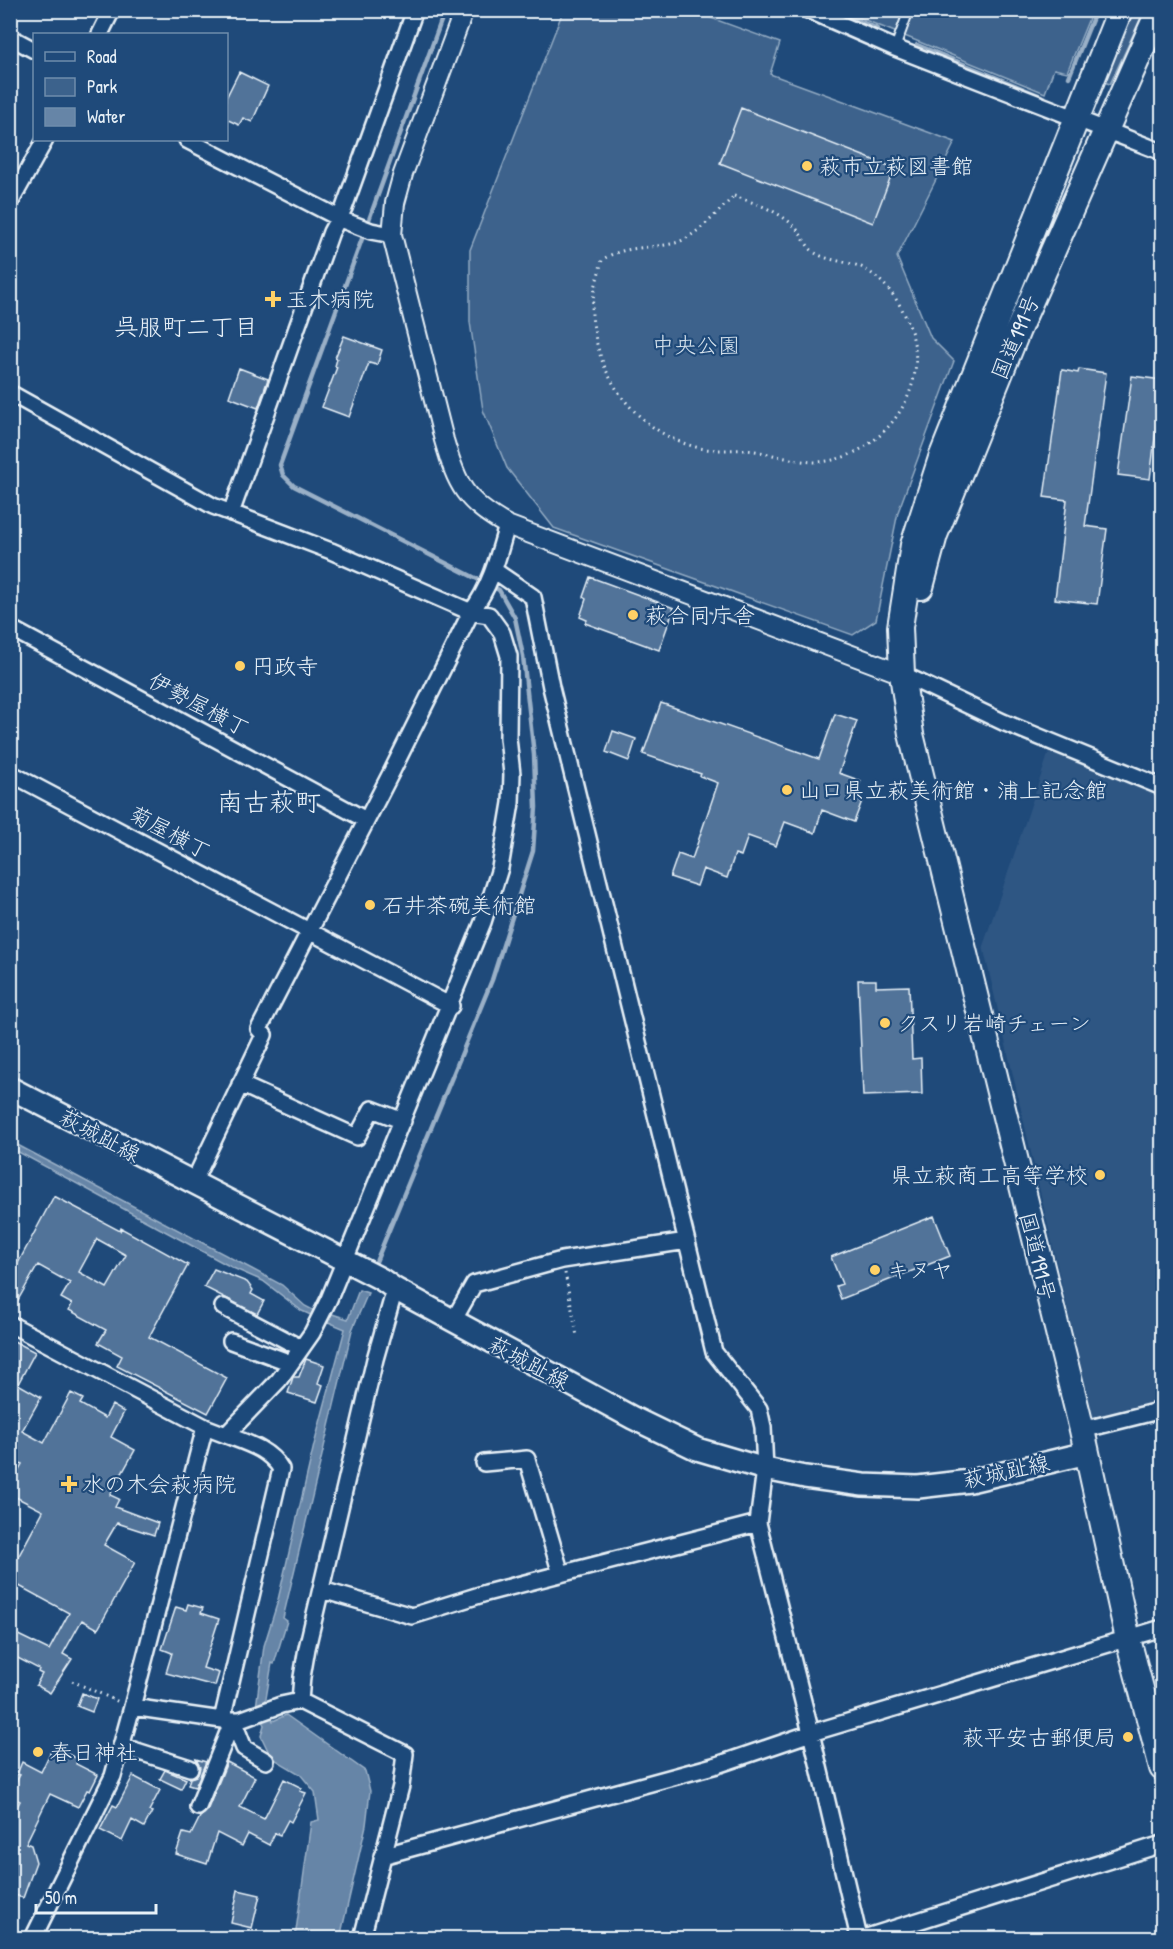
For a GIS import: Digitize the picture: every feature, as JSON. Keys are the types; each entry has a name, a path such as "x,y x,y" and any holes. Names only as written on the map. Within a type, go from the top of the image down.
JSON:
{"highway":[{"name":"国道191号","path":"1120,10 941,458 913,545 900,627 903,674 911,734 1084,1442 1128,1640 1162,1768"},
{"name":"国道191号","path":"903,674 916,628 925,569 935,535 1017,330 1159,10"}],"main road":[{"name":"萩城趾線","path":"10,1088 344,1260 633,1418 697,1449 765,1469 805,1477 863,1485 918,1487 970,1481 1084,1442"}],"street":[{"path":"100,33 112,10"},
{"path":"231,513 331,232 339,218 415,10"},
{"path":"464,10 403,174 395,203 392,234 451,465 460,485 471,500 486,513 507,525 903,674 1003,722 1162,787"},
{"path":"808,10 895,48 1162,152"},
{"path":"10,37 33,49"},
{"path":"10,203 44,141"},
{"path":"189,141 339,218 366,229 392,234"},
{"path":"10,393 213,506 331,550 471,612 489,615 502,633 509,656 508,715 512,774 511,803 500,868 483,922 451,1006 329,1299 312,1333 279,1380 225,1435"},
{"path":"193,1183 264,1035 259,1029 471,612 482,596 492,575 507,525"},
{"path":"492,575 533,597 551,687 714,1352 759,1409 763,1427 765,1469 758,1524 811,1733 859,1938"},
{"name":"伊勢屋横丁","path":"10,628 366,820"},
{"name":"菊屋横丁","path":"10,773 451,1006"},
{"path":"240,1084 357,1137 372,1109 403,1121"},
{"path":"453,1321 474,1284 562,1260 687,1241"},
{"path":"300,1701 307,1648 375,1359 388,1284"},
{"path":"223,1307 302,1348"},
{"path":"10,1324 205,1427 259,1448 274,1458 281,1469 232,1720 198,1807"},
{"path":"231,1341 291,1363"},
{"path":"1084,1442 1162,1410"},
{"path":"33,1938 113,1776 205,1427"},
{"path":"484,1463 527,1459 561,1574"},
{"path":"322,1590 412,1616 486,1593 758,1524"},
{"path":"382,1856 717,1765 811,1733 1162,1628"},
{"path":"132,1707 232,1720 300,1701 405,1754 401,1786 362,1938"},
{"path":"232,1720 244,1748 266,1761"},
{"path":"121,1746 190,1768"},
{"path":"864,1938 1162,1845"}],"lane":[{"path":"895,48 909,10"}],"path":[{"path":"734,196 769,208 795,226 816,254 864,268 884,284 899,303 911,329 916,351 914,380 904,404 893,422 876,440 850,455 820,462 792,460 753,451 702,449 671,439 645,422 622,398 607,375 600,355 592,314 596,282 602,260 612,253 678,243 706,224 734,196"},
{"path":"562,1260 577,1336"},
{"path":"72,1681 132,1707"}],"shaded area":[{"name":"県立萩商工高等学校","path":"1049,752 1162,794 1162,1404 1093,1419 983,946"}],"green space":[{"name":"中央公園","path":"563,11 692,11 780,43 770,74 955,142 897,257 931,338 954,361 898,512 876,620 853,635 554,528 507,468 483,410 470,322 470,250"},
{"path":"843,11 1092,11 1067,72 1054,69 1045,93"},
{"path":"1129,11 1144,11 1110,84 1101,81"}],"water":[{"path":"10,1141 282,1285 305,1306 315,1311 313,1316 302,1311 263,1281 233,1268 11,1148"},
{"path":"359,1290 368,1293 352,1330 283,1618 287,1621 274,1664 272,1663 265,1704 273,1721 286,1715 365,1771 370,1791 366,1825 340,1938 295,1938 311,1822 319,1820 315,1792 300,1774 271,1757 261,1736 264,1725 256,1708 264,1646 277,1604 314,1445 345,1329 326,1321 329,1313 348,1319"}],"building":[{"path":"239,72 268,86 252,122 243,118 239,125 228,120 228,94"},
{"name":"萩市立萩図書館","path":"741,108 894,168 873,223 720,163"},
{"path":"344,336 382,350 377,365 369,363 349,417 322,407 337,367 335,358"},
{"path":"239,368 268,379 258,408 229,397"},
{"path":"1079,369 1106,373 1085,526 1107,529 1097,604 1055,599 1067,500 1044,497 1062,370 1078,373"},
{"path":"1132,376 1162,380 1150,479 1118,475"},
{"name":"萩合同庁舎","path":"590,577 674,608 659,650 585,623 587,620 580,617 586,599 583,597"},
{"name":"山口県立萩美術館・浦上記念館","path":"661,703 819,759 835,714 857,721 839,773 861,781 854,798 862,801 854,822 822,810 815,833 785,822 776,846 748,836 741,856 735,854 727,878 703,869 697,886 670,877 678,854 692,859 718,783 700,776 701,774 643,754"},
{"path":"613,731 636,739 629,761 606,752"},
{"name":"クスリ岩崎チェーン","path":"858,980 876,980 876,987 909,986 912,1059 921,1058 922,1094 863,1096"},
{"path":"54,1196 120,1231 121,1228 188,1265 149,1337 227,1378 208,1413 117,1366 122,1356 98,1343 106,1330 69,1310 72,1304 61,1298 70,1283 38,1265 10,1314 10,1261 17,1265","holes":["97,1239 126,1255 107,1288 79,1272"]},
{"name":"キヌヤ","path":"934,1216 950,1256 841,1299 836,1286 842,1284 831,1257"},
{"path":"214,1269 247,1282 253,1290 251,1294 264,1301 257,1314 204,1287"},
{"path":"10,1339 35,1352 18,1384 41,1397 22,1431 44,1443 71,1393 83,1399 80,1404 105,1418 112,1405 124,1412 111,1437 135,1450 110,1495 119,1499 115,1507 158,1523 154,1535 117,1523 104,1545 135,1562 98,1629 82,1620 63,1654 72,1659 50,1693 36,1685 42,1674 38,1672 39,1669 10,1654 10,1631 49,1650 69,1613 10,1581 10,1572 43,1511 10,1494 10,1485 22,1464 10,1457"},
{"path":"306,1359 324,1365 318,1383 323,1385 317,1402 288,1393 293,1377 299,1377"},
{"path":"188,1604 203,1608 201,1613 219,1619 203,1668 219,1673 215,1686 166,1673 172,1653 162,1649 176,1607 186,1610"},
{"path":"82,1693 97,1699 92,1712 77,1706"},
{"path":"51,1751 60,1755 62,1751 78,1759 76,1764 98,1775 78,1807 50,1794 26,1843 31,1845 36,1862 23,1898 10,1893 10,1820 20,1801 10,1796 10,1792 20,1775 17,1774 22,1762 41,1772"},
{"path":"196,1759 206,1762 195,1787 188,1785 190,1778 199,1772 200,1767"},
{"path":"227,1762 255,1777 240,1807 264,1819 284,1779 302,1788 300,1791 306,1793 291,1822 288,1820 280,1835 275,1833 269,1845 248,1834 242,1846 217,1833 207,1864 176,1854 183,1833 191,1835 200,1817 207,1811"},
{"path":"165,1770 186,1779 181,1789 160,1779"},
{"path":"133,1776 160,1790 144,1827 132,1820 122,1841 100,1830 113,1805 117,1807"},
{"path":"238,1890 260,1895 252,1928 231,1923"}],"waterway":[{"path":"373,1269 492,980 533,851 536,807 534,755 523,656 515,618 499,590 294,486 283,475 280,465 445,10"},
{"path":"833,10 878,29"},
{"path":"1069,77 1096,10"},
{"path":"917,45 1041,96"}],"place":[{"name":"萩市立萩図書館","path":"807,166"},
{"name":"玉木病院","path":"273,299"},
{"name":"萩合同庁舎","path":"633,615"},
{"name":"円政寺","path":"240,666"},
{"name":"山口県立萩美術館・浦上記念館","path":"787,790"},
{"name":"石井茶碗美術館","path":"370,905"},
{"name":"クスリ岩崎チェーン","path":"885,1023"},
{"name":"県立萩商工高等学校","path":"1100,1175"},
{"name":"キヌヤ","path":"875,1270"},
{"name":"水の木会萩病院","path":"69,1484"},
{"name":"萩平安古郵便局","path":"1128,1737"},
{"name":"春日神社","path":"38,1752"}],"district":[{"name":"呉服町二丁目","path":"186,326"},
{"name":"南古萩町","path":"269,801"}]}
